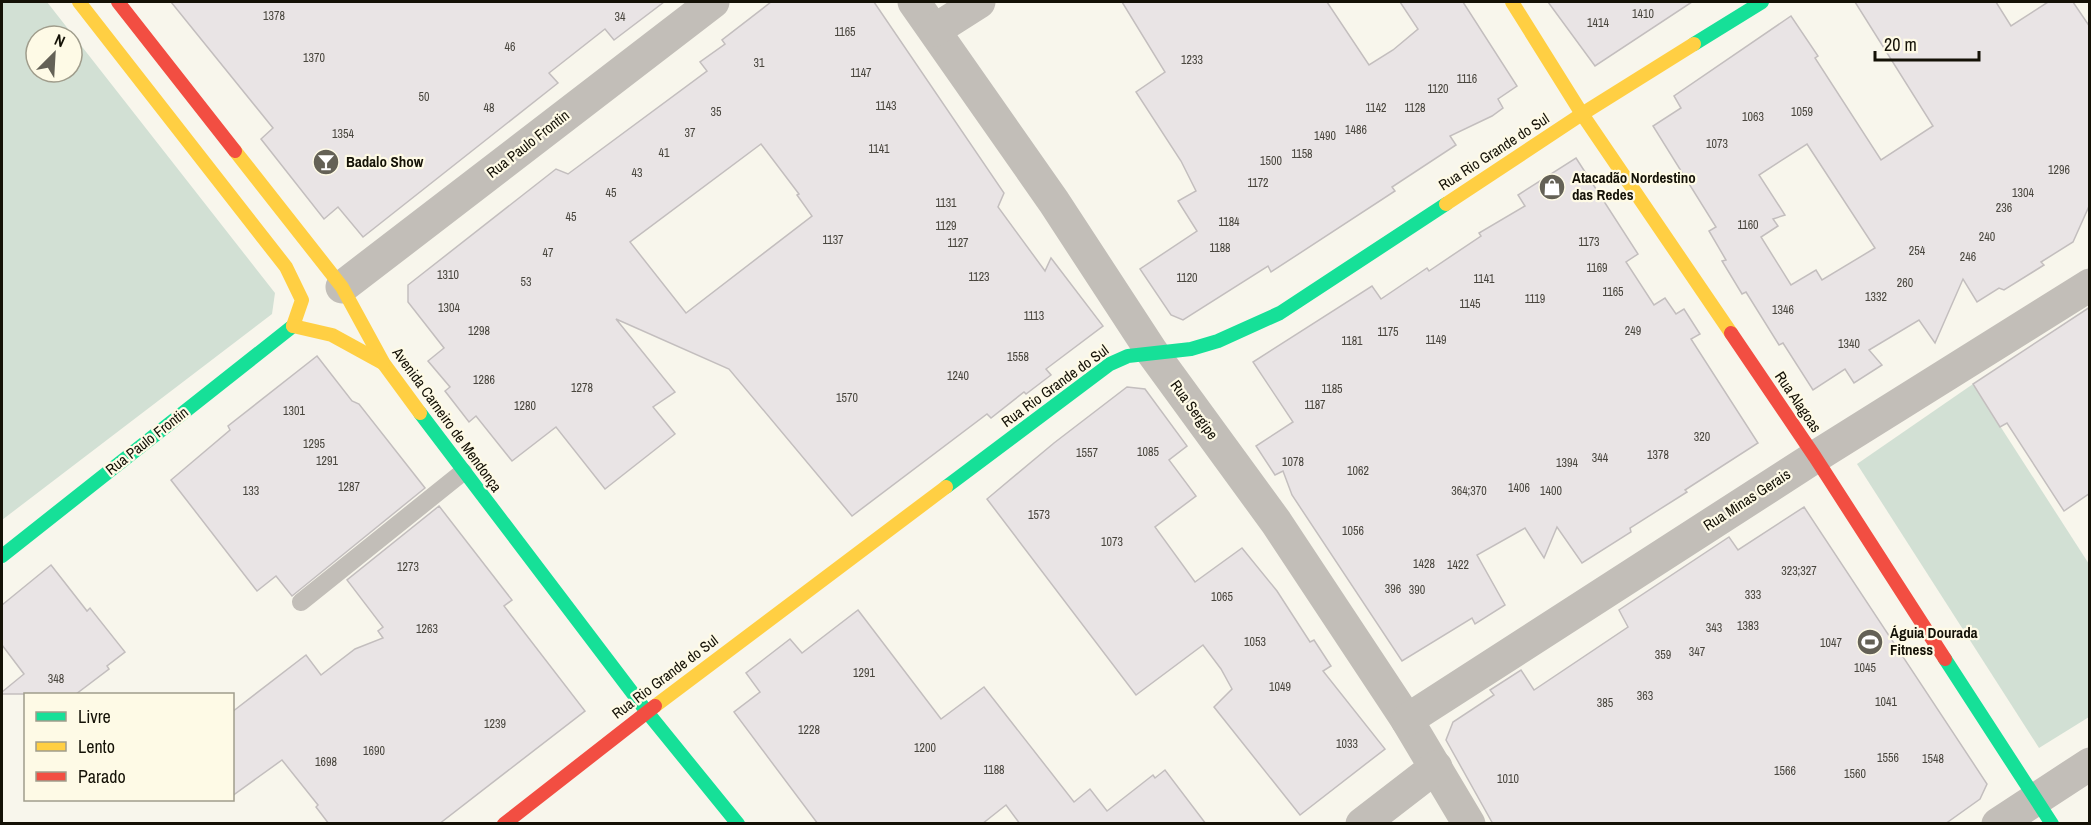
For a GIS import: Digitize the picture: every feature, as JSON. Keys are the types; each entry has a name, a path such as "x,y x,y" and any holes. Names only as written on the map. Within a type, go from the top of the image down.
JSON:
{"street":[{"path":"79,2 286,267 302,300 293,326 332,335 384,364"},
{"name":"Avenida Carneiro de Mendonça","path":"118,2 342,287 384,364 647,712 738,824"},
{"name":"Rua Paulo Frontin","path":"342,287 713,2"},
{"name":"Rua Sergipe","path":"914,2 936,30 1054,202 1152,352 1276,522 1407,720 1469,824"},
{"path":"936,30 979,2"},
{"name":"Rua Alagoas","path":"1512,2 1582,114 1815,456 2044,811"},
{"name":"Rua Rio Grande do Sul","path":"504,824 647,712 1110,363 1128,356 1191,349 1218,341 1280,313 1582,114 1762,2"},
{"name":"Rua Minas Gerais","path":"1407,720 1815,456 2090,285"},
{"name":"Rua Paulo Frontin","path":"2,556 293,326"},
{"path":"1998,824 2044,811 2090,764"},
{"path":"1362,824 1436,767"}],"lane":[{"path":"302,602 464,472"}],"green space":[{"path":"2,2 47,2 64,24 24,24 24,84 84,84 84,49 275,293 272,314 2,520"},
{"path":"1973,384 2089,564 2089,717 2039,748 1857,464"}],"building":[{"path":"171,2 664,2 614,40 605,29 549,73 558,83 363,237 338,207 324,219 261,139 273,128"},
{"path":"771,2 874,2 1004,193 998,207 1045,271 1051,258 1103,326 1046,369 1051,375 1026,394 1024,392 991,418 987,414 852,516 729,369 616,319 675,392 653,407 675,434 605,489 556,427 512,461 476,416 469,422 445,391 450,387 428,361 444,348 408,302 408,285 556,169 568,174 707,71 700,62 725,44 722,40","holes":["761,144 799,194 797,195 812,216 686,313 630,242"]},
{"path":"1122,2 1327,2 1369,65 1393,50 1418,29 1400,2 1463,2 1517,86 1498,99 1503,108 1492,116 1450,136 1456,145 1392,187 1395,191 1271,272 1268,266 1183,320 1171,315 1140,269 1197,231 1178,201 1196,191 1181,161 1136,92 1165,72"},
{"path":"1548,2 1692,2 1595,66"},
{"path":"1855,2 1996,2 2011,26 2048,2 2073,2 2090,27 2090,204 2073,242 2041,262 2044,265 2004,290 1999,288 1977,302 1963,279 1935,343 1919,320 1869,350 1882,365 1854,383 1845,369 1813,390 1783,343 1779,345 1746,292 1742,294 1722,261 1726,260 1709,231 1716,227 1653,126 1681,108 1674,96 1791,16 1818,56 1815,58 1881,160 1933,126","holes":["1807,144 1875,248 1822,280 1816,270 1791,285 1761,237 1778,226 1773,219 1785,215 1759,175"]},
{"path":"1576,158 1638,254 1626,262 1654,305 1665,298 1676,314 1684,309 1700,334 1691,339 1758,443 1685,490 1687,492 1630,528 1631,532 1582,563 1557,527 1544,558 1525,528 1477,555 1505,605 1475,624 1472,618 1402,661 1292,495 1283,471 1275,475 1256,446 1293,422 1253,362 1372,286 1381,299 1427,268 1429,271 1481,236 1479,233 1525,206 1518,195"},
{"path":"2090,307 2090,493 2064,511 2007,423 2000,427 1973,384"},
{"path":"317,356 352,401 359,404 425,488 292,596 276,576 257,591 171,480 230,430 228,426"},
{"path":"1127,387 1145,389 1187,446 1169,460 1196,496 1155,527 1195,582 1242,548 1277,591 1310,642 1314,640 1331,666 1323,671 1385,749 1300,815 1214,707 1232,689 1221,669 1203,645 1136,695 987,499 1054,443"},
{"path":"439,506 512,600 504,606 585,711 439,824 329,824 316,807 318,805 282,760 234,795 234,710 306,655 321,675 355,649 383,638 378,631 383,627 347,580"},
{"path":"1804,507 1987,784 1980,799 1945,824 1493,824 1446,740 1453,722 1494,695 1490,690 1521,670 1534,690 1628,627 1619,610 1729,537 1738,550"},
{"path":"51,565 87,611 90,608 125,652 107,666 109,669 77,693 2,694 24,674 2,645 2,605"},
{"path":"858,610 941,719 984,687 1074,802 1090,789 1107,811 1153,775 1155,778 1165,770 1206,824 1020,824 1006,805 982,824 818,824 734,712 760,692 746,673 790,639 802,653"}],"traffic: fast":[{"path":"1694,44 1762,2"},
{"path":"946,487 1110,364 1128,356 1191,349 1218,341 1280,313 1446,204"},
{"path":"2,556 293,326"},
{"path":"420,413 647,712 738,824"},
{"path":"1945,659 2052,824"}],"traffic: slow":[{"path":"79,2 286,267 302,300 293,326"},
{"path":"1512,2 1582,114 1731,333"},
{"path":"1446,204 1582,114 1694,44"},
{"path":"235,151 342,287 384,364 420,413"},
{"path":"293,326 332,335 383,363"},
{"path":"655,706 946,487"}],"traffic: jam":[{"path":"118,2 235,151"},
{"path":"1731,333 1815,457 1945,659"},
{"path":"504,824 655,706"}],"place":[{"name":"Badalo Show","path":"326,162"},
{"name":"Atacadão Nordestino das Redes","path":"1552,187"},
{"name":"Águia Dourada Fitness","path":"1870,642"}]}
